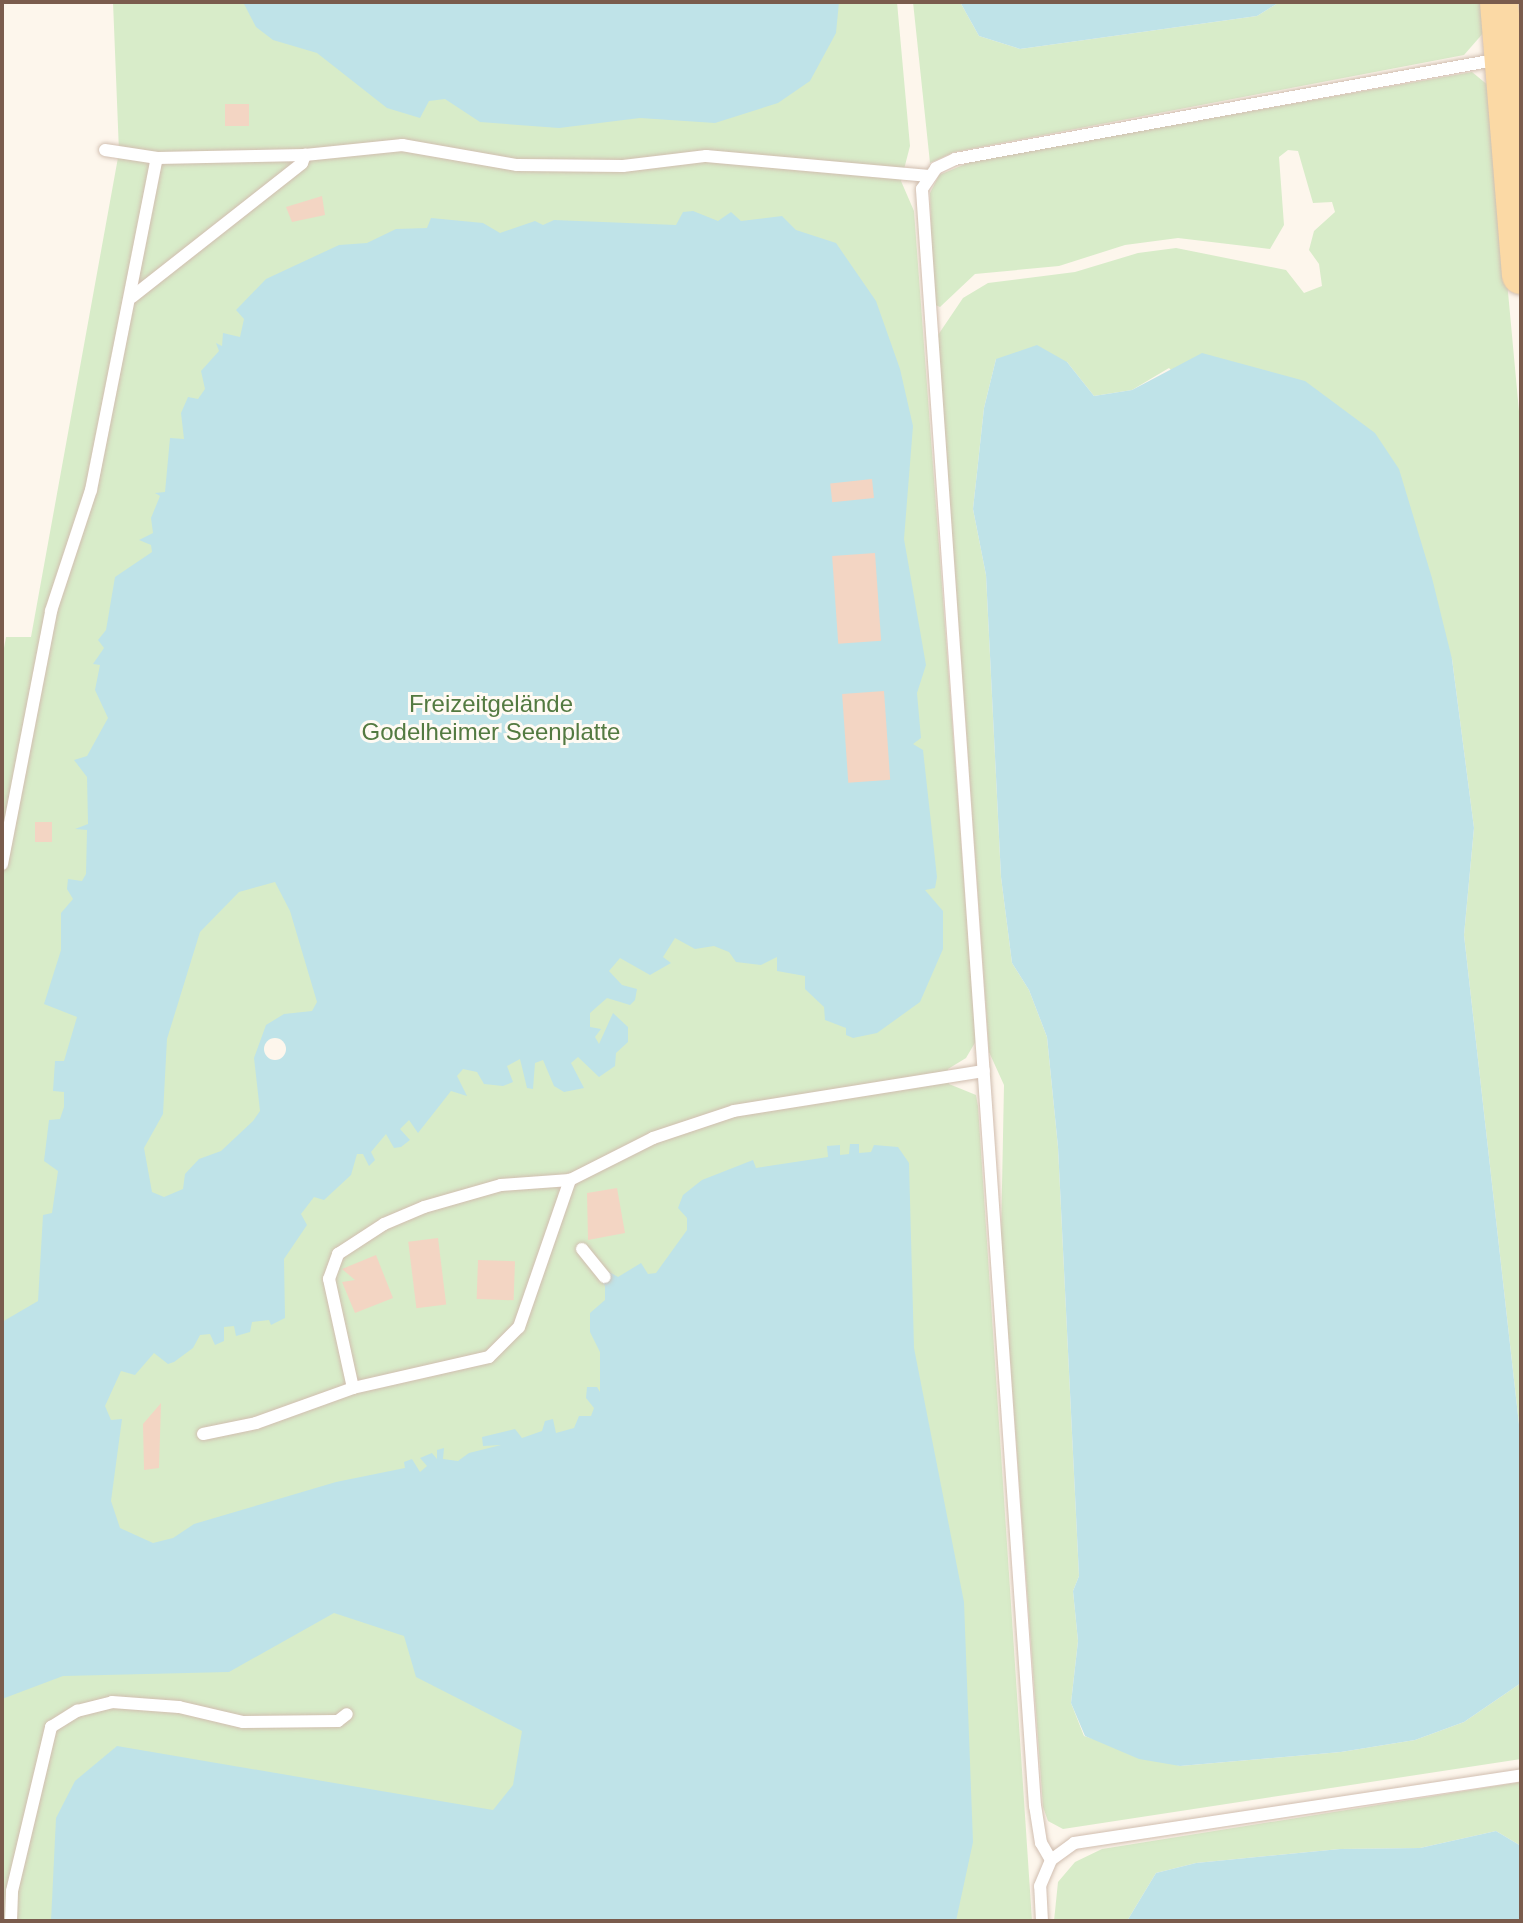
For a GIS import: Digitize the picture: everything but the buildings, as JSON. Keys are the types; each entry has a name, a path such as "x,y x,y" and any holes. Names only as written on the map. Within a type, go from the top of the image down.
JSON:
{"main road":[{"path":"1499,2 1521,275"}],"lane":[{"path":"1051,1860 1041,1843 1035,1806 921,203 929,176 936,168 969,156 1503,59"},
{"path":"105,150 157,158 305,155 402,145 532,166 623,166 706,156 929,176"},
{"path":"132,297 302,163 305,155"},
{"path":"2,864 51,611 91,490 132,297 157,158"},
{"path":"353,1388 329,1279 338,1254 384,1224 424,1207 501,1185 570,1180 653,1138 734,1111 984,1071"},
{"path":"203,1434 256,1423 353,1388 465,1366 504,1345 519,1327 570,1180"},
{"path":"582,1249 605,1277"},
{"path":"11,1921 12,1891 51,1727 77,1711 112,1702 179,1707 243,1722 338,1721 347,1714"},
{"path":"1042,1921 1040,1886 1051,1860 1074,1843 1521,1775"}],"green space":[{"name":"Freizeitgelände Godelheimer Seenplatte","path":"113,2 897,2 910,146 901,181 914,211 976,1041 966,1058 948,1069 949,1084 976,1095 978,1106 1032,1921 2,1921 2,659 6,637 31,637 119,152"},
{"path":"913,2 960,2 979,36 1020,49 1257,16 1280,2 1487,2 1485,31 1464,55 954,152 930,163"},
{"path":"1472,72 1489,86 1521,433 1521,1442 1464,935 1474,828 1452,659 1169,368 1132,390 1094,396 1067,362 996,359 984,408 973,509 986,575 1001,877 1012,963 1029,990 1047,1037 1058,1147 1079,1576 1073,1591 1078,1641 1071,1703 1084,1736 1180,1766 1341,1752 1415,1740 1464,1722 1521,1683 1521,1759 1063,1829 1048,1821 1043,1807 1001,1237 1004,1085 989,1052 938,335 963,298 988,283 1075,272 1138,253 1176,248 1286,270 1304,293 1322,286 1319,264 1309,250 1314,231 1335,212 1332,202 1313,203 1298,151 1288,150 1279,157 1284,225 1270,249 1178,238 1125,245 1059,266 975,274 940,307 933,304 930,193 939,175 975,160"},
{"path":"1521,1782 1521,1846 1496,1831 1420,1848 1340,1849 1196,1863 1156,1873 1127,1921 1054,1921 1058,1882 1075,1862 1102,1849"}],"water":[{"path":"243,2 839,2 836,33 810,81 778,103 715,123 640,118 559,128 480,122 445,99 429,101 420,118 387,108 317,53 273,40 256,27"},
{"path":"960,2 1280,2 1257,16 1020,49 979,36"},
{"name":"Freizeitgelände Godelheimer Seenplatte","path":"693,211 718,221 731,212 741,221 782,216 796,230 836,243 876,301 900,369 913,426 904,539 926,665 917,693 921,738 913,744 923,750 937,877 935,888 925,890 943,911 943,949 920,1002 877,1033 853,1038 846,1035 846,1028 825,1020 824,1007 805,989 805,976 777,971 777,957 761,965 736,962 729,952 714,946 695,949 675,938 663,957 671,963 650,975 620,958 609,971 622,985 637,989 635,1000 630,1005 607,998 590,1013 590,1027 601,1029 595,1037 599,1044 613,1013 628,1027 628,1042 616,1053 615,1066 599,1077 578,1057 571,1063 584,1088 564,1092 554,1086 543,1060 535,1063 533,1089 527,1088 520,1059 507,1066 513,1082 503,1086 484,1084 477,1072 463,1069 457,1076 467,1096 451,1091 418,1133 409,1120 400,1129 410,1140 401,1147 394,1148 386,1134 371,1152 375,1160 369,1166 363,1154 357,1154 351,1175 324,1200 314,1197 301,1214 307,1225 284,1259 285,1318 271,1325 269,1320 252,1322 250,1332 236,1336 234,1326 224,1327 224,1341 215,1345 210,1334 200,1335 193,1348 174,1362 168,1364 154,1353 135,1375 121,1371 105,1406 111,1420 122,1419 111,1501 120,1528 153,1543 173,1538 194,1524 336,1482 405,1468 404,1462 412,1459 420,1472 427,1466 420,1458 432,1453 437,1459 437,1450 444,1448 443,1459 458,1461 469,1453 501,1445 483,1446 482,1437 515,1429 522,1438 542,1431 545,1421 553,1419 556,1433 574,1428 579,1416 591,1416 594,1408 586,1398 587,1387 597,1387 600,1392 600,1352 590,1332 590,1313 605,1300 605,1286 598,1276 606,1270 618,1277 641,1263 648,1274 656,1273 687,1230 687,1218 678,1208 683,1195 702,1180 753,1160 756,1168 828,1157 827,1146 840,1145 840,1155 849,1154 850,1144 859,1144 859,1153 871,1152 874,1145 898,1147 909,1163 914,1348 964,1602 973,1842 956,1921 51,1921 56,1818 75,1781 117,1746 493,1810 513,1785 522,1731 416,1677 404,1636 334,1613 229,1672 63,1676 2,1699 2,1322 38,1301 43,1215 52,1213 58,1171 44,1161 49,1120 60,1119 64,1107 64,1092 53,1091 55,1061 64,1061 77,1017 44,1004 61,950 61,913 73,899 67,889 68,879 82,881 86,874 87,830 75,829 88,824 87,777 74,760 87,756 108,718 95,690 100,665 93,664 104,648 98,640 106,630 115,577 152,552 151,545 139,540 153,533 151,518 160,496 155,493 165,492 170,438 184,439 181,413 188,397 198,399 205,389 201,371 219,351 216,343 222,346 223,333 240,337 244,319 236,310 266,279 339,245 367,243 396,229 427,228 431,218 483,223 500,233 535,221 543,225 554,220 676,225 683,212","holes":["275,882 290,911 317,1002 312,1011 284,1014 266,1025 254,1058 260,1111 253,1121 221,1151 199,1159 185,1174 183,1189 164,1197 152,1192 144,1148 163,1114 167,1039 200,932 239,892"]},
{"path":"1037,345 1067,362 1094,396 1132,390 1202,353 1305,381 1375,433 1399,469 1432,578 1452,659 1474,828 1464,935 1521,1442 1521,1683 1464,1722 1415,1740 1341,1752 1180,1766 1139,1759 1085,1736 1071,1703 1078,1641 1073,1591 1079,1576 1058,1147 1047,1037 1029,990 1012,963 1001,877 986,575 973,509 984,408 996,359"},
{"path":"1496,1831 1521,1846 1521,1921 1127,1921 1156,1873 1196,1863 1340,1849 1420,1848"}],"pier":[{"path":"275,1038 283,1041 286,1049 283,1057 275,1060 267,1057 264,1049 267,1041"}]}
